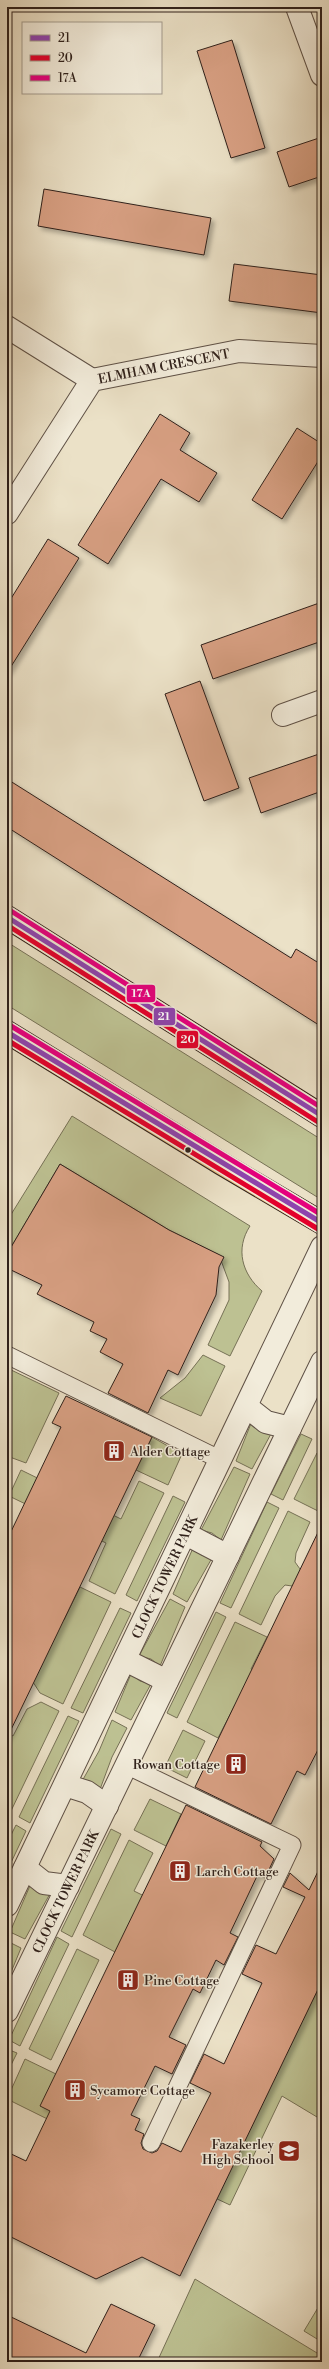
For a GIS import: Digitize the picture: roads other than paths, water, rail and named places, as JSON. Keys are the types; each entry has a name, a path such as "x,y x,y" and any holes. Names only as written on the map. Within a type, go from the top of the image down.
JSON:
{"main road":[{"path":"7,917 322,1116"},
{"path":"7,1032 215,1160 322,1223"}],"street":[{"path":"296,7 322,75"},
{"path":"7,327 92,380"},
{"name":"ELMHAM CRESCENT","path":"7,513 92,380 239,351 322,356"},
{"path":"283,715 322,700"},
{"name":"CLOCK TOWER PARK","path":"7,1905 247,1407 322,1247"},
{"name":"CLOCK TOWER PARK","path":"7,2011 322,1362"},
{"path":"247,1407 266,1422 290,1428"},
{"path":"186,1534 228,1556"},
{"path":"125,1660 167,1680"},
{"path":"65,1785 87,1792 107,1806"},
{"path":"25,1868 44,1883 68,1886"}],"lane":[{"path":"7,1355 221,1460"},
{"path":"126,1765 292,1845 151,2143"}],"place":[{"name":"Alder Cottage","path":"114,1451"},
{"name":"Rowan Cottage","path":"236,1764"},
{"name":"Larch Cottage","path":"180,1871"},
{"name":"Pine Cottage","path":"128,1980"},
{"name":"Sycamore Cottage","path":"75,2090"},
{"name":"Fazakerley High School","path":"289,2151"}]}
